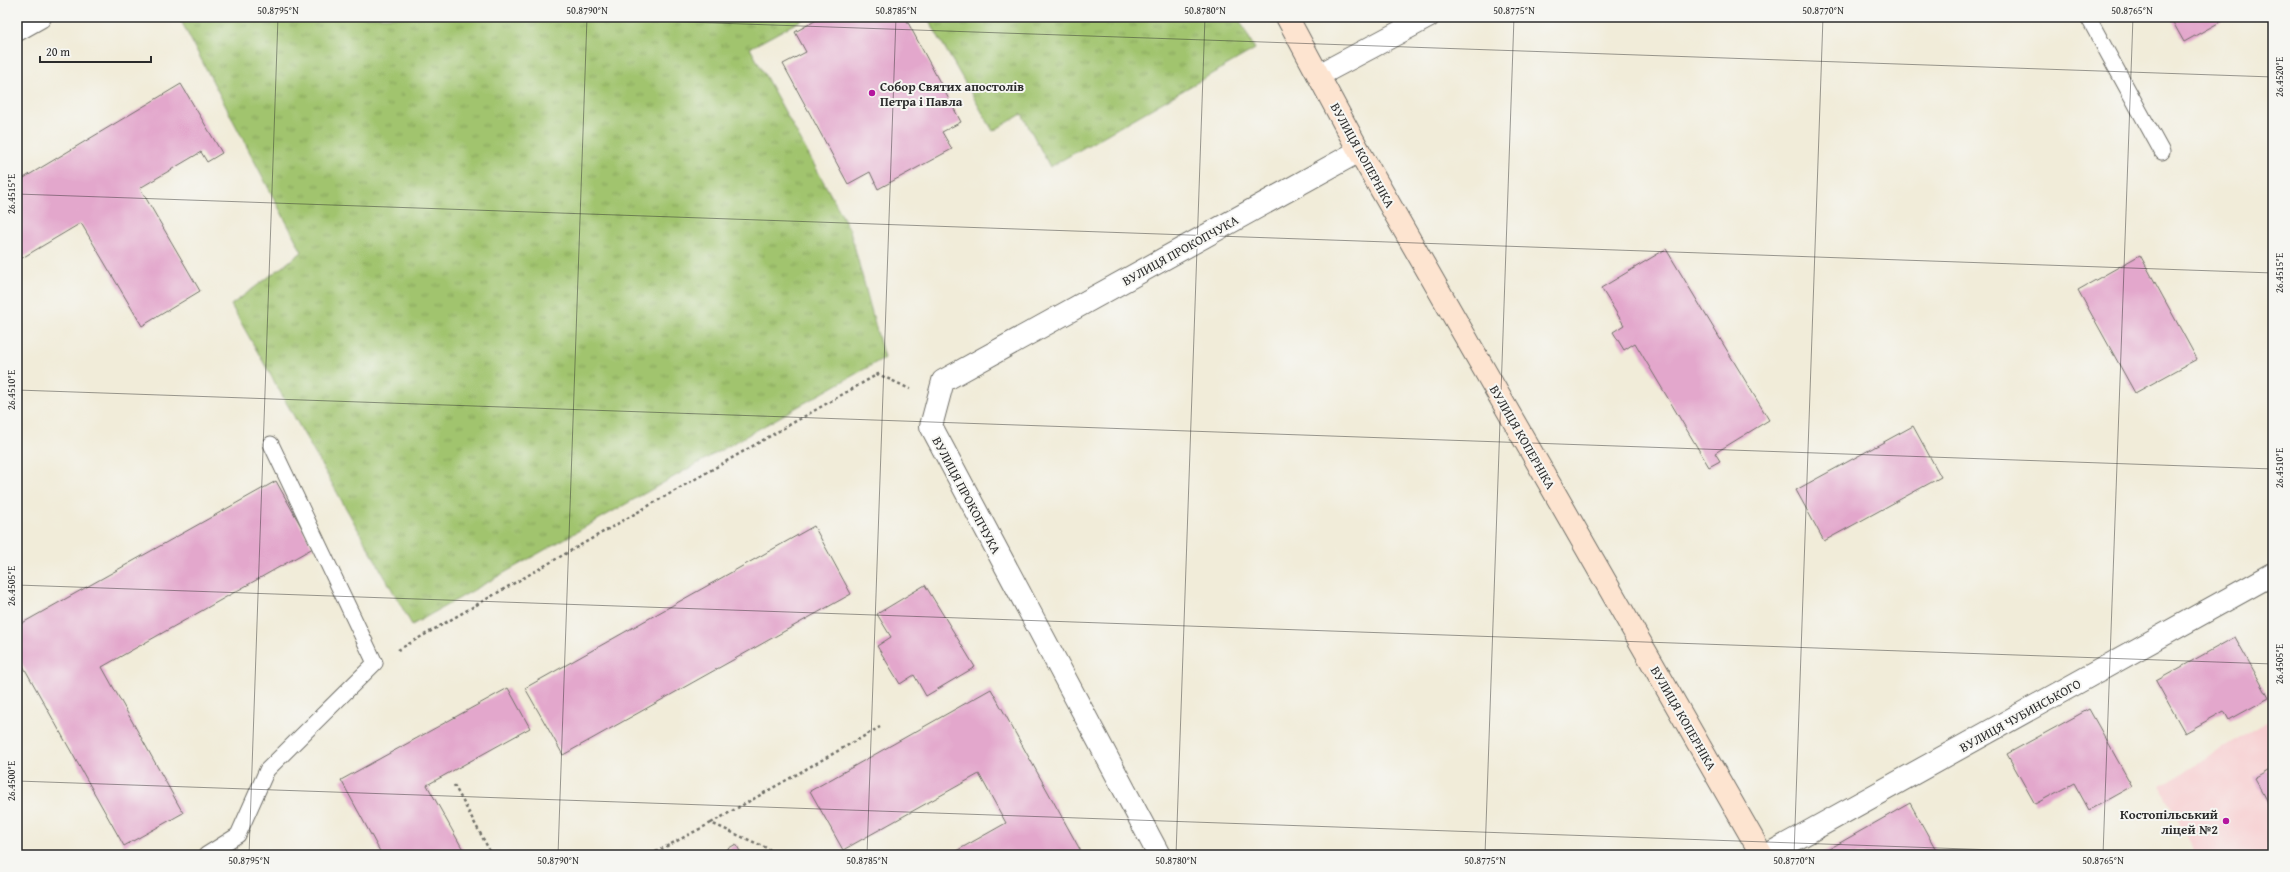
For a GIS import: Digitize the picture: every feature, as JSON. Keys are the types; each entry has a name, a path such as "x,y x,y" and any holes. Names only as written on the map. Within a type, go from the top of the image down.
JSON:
{"main road":[{"name":"ВУЛИЦЯ КОПЕРНІКА","path":"1287,17 1359,151 1762,855"}],"street":[{"path":"17,30 40,17"},
{"path":"1319,75 1428,17"},
{"name":"ВУЛИЦЯ ПРОКОПЧУКА","path":"1159,855 931,426 937,402 943,381 1359,151"},
{"name":"ВУЛИЦЯ ЧУБИНСЬКОГО","path":"1767,855 2273,574"}],"lane":[{"path":"2088,17 2162,152"},
{"path":"206,855 238,835 266,770 375,663 271,444"}],"path":[{"path":"375,663 878,374 937,402"},
{"path":"650,855 711,823 880,727"},
{"path":"454,785 492,855"},
{"path":"711,823 769,849 774,855"}],"shaded area":[{"name":"Костопільський ліцей №2","path":"2273,718 2273,855 2196,855 2161,786"}],"green space":[{"path":"179,17 807,17 750,48 850,230 884,358 412,625 231,305 302,252"},
{"path":"927,17 1238,17 1255,49 1050,167 1022,114 993,131"}],"building":[{"name":"Собор Святих апостолів Петра і Павла","path":"822,17 905,17 961,122 942,132 952,149 878,189 870,172 848,184 783,64 806,52 795,32"},
{"path":"2170,17 2229,17 2184,42"},
{"path":"181,84 222,153 207,162 201,152 140,188 200,291 142,326 81,223 17,261 17,182"},
{"path":"1666,249 1769,420 1715,453 1720,461 1709,467 1635,343 1624,350 1613,332 1624,325 1601,288"},
{"path":"2140,255 2197,359 2135,393 2078,290"},
{"path":"1913,426 1941,477 1824,541 1796,490"},
{"path":"276,481 313,548 102,667 183,813 124,846 17,655 17,626"},
{"path":"814,526 851,594 563,755 525,688"},
{"path":"925,585 975,667 926,696 914,675 900,684 877,646 891,637 877,614"},
{"path":"2235,637 2269,698 2229,720 2224,711 2185,733 2156,681"},
{"path":"508,688 530,728 427,785 466,855 382,855 341,780"},
{"path":"991,689 1083,855 949,855 1006,823 979,774 843,850 810,791"},
{"path":"2089,709 2132,786 2089,810 2074,783 2035,804 2007,754"},
{"path":"2273,767 2273,813 2254,778"},
{"path":"1910,803 1939,855 1823,855 1822,853"},
{"path":"736,844 742,855 717,855"}],"place":[{"name":"Собор Святих апостолів Петра і Павла","path":"872,93"},
{"name":"Костопільський ліцей №2","path":"2226,821"}]}
